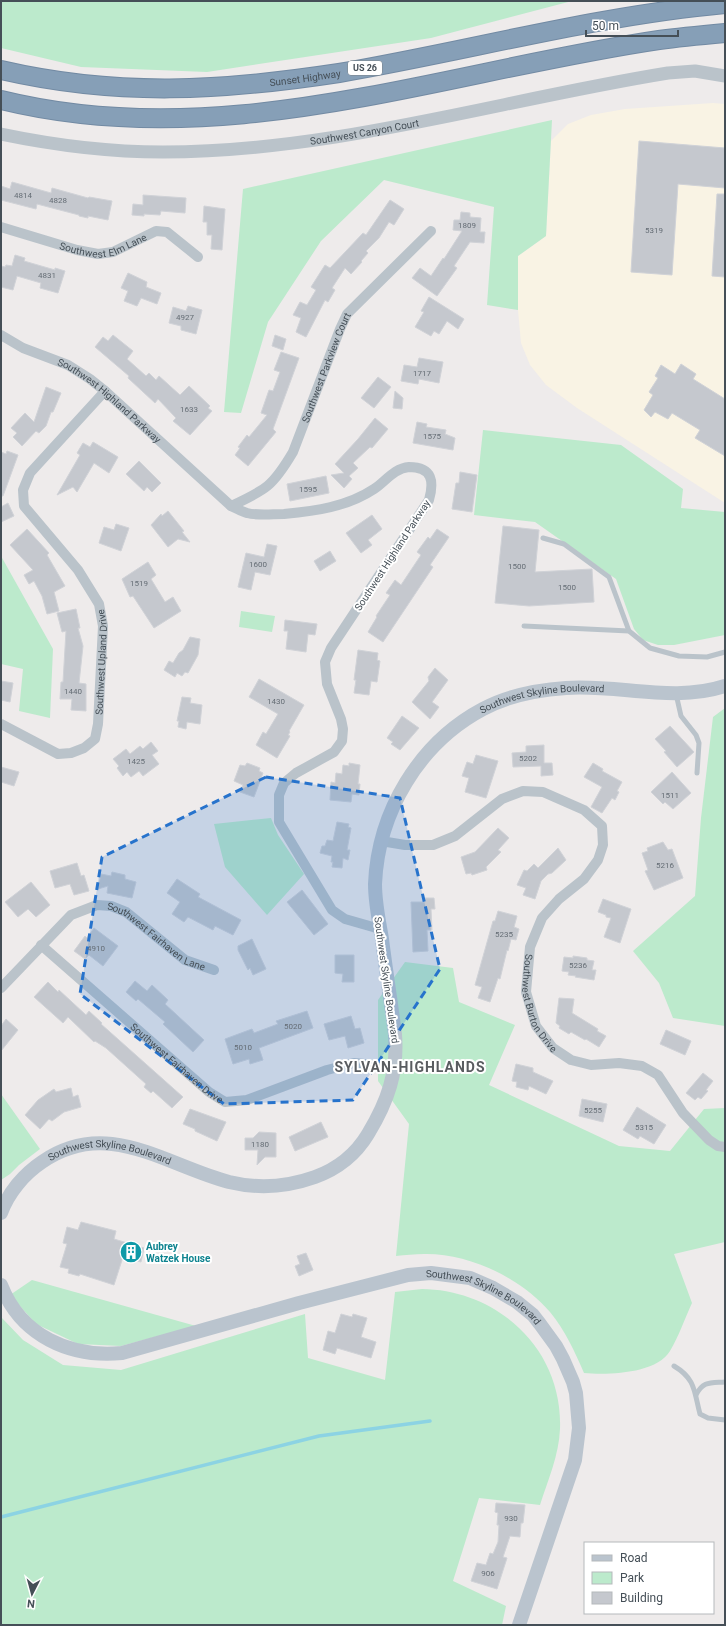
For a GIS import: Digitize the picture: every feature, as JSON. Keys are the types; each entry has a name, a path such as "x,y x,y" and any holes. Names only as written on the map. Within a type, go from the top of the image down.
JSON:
{"highway":[{"name":"Sunset Highway","path":"1,70 49,80 123,88 164,89 235,86 297,79 381,66 632,15 725,4"},
{"path":"1,100 94,115 137,118 198,117 247,114 356,100 636,44 725,33"}],"main road":[{"name":"Southwest Skyline Boulevard","path":"2,1205 29,1172 51,1156 73,1147 100,1144 122,1145 140,1149 220,1179 259,1187 279,1186 312,1178 338,1166 355,1152 365,1139 386,1099 392,1081 396,1049 395,1034 380,929 376,884 381,841 385,827 395,804 417,765 445,735 483,709 522,694 553,689 585,687 693,693 725,686"},
{"name":"Southwest Skyline Boulevard","path":"1,1285 12,1308 38,1333 47,1339 70,1348 93,1354 122,1353 299,1303 408,1275 431,1273 470,1278 493,1288 517,1302 533,1315 556,1346 563,1359 576,1393 579,1428 575,1460 519,1625"}],"street":[{"name":"Southwest Canyon Court","path":"1,134 68,145 126,151 198,151 243,148 310,140 380,129 668,73 701,72 725,76"},
{"name":"Southwest Elm Lane","path":"1,227 77,250 98,254 114,252 156,232 167,232 198,257"},
{"name":"Southwest Parkview Court","path":"231,506 261,492 274,482 294,452 347,314 430,232"},
{"name":"Southwest Highland Parkway","path":"1,334 23,348 68,365 90,379 231,506 247,513 264,515 328,508 354,500 374,489 395,472 408,467 421,468 430,475 433,486 429,500 336,641 325,662 327,684 341,719 343,729 342,741 334,752 296,773 284,783 279,795 279,822 332,910 345,919 380,929"},
{"name":"Southwest Upland Drive","path":"1,724 58,754 71,754 84,748 95,739 98,724 103,626 99,604 78,570 24,506 23,490 30,473 105,392"},
{"name":"Southwest Burton Drive","path":"381,841 405,845 433,844 456,836 502,799 522,791 543,792 584,810 602,826 603,845 598,860 584,879 559,899 542,918 530,947 526,992 536,1026 553,1048 571,1060 591,1065 619,1062 642,1066 658,1075 683,1113 709,1140 718,1146 725,1147"},
{"name":"Southwest Fairhaven Lane","path":"41,945 71,916 85,908 97,905 111,906 126,912 185,960 214,970"},
{"name":"Southwest Fairhaven Drive","path":"41,945 209,1092 225,1102 247,1100 327,1070 354,1063 394,1067"},
{"path":"1,988 41,945"}],"lane":[{"path":"543,538 564,544 608,577 629,631 650,648 679,656 707,657 725,652"},
{"path":"524,626 629,631"},
{"path":"675,693 681,716 696,735 699,743 697,773"},
{"path":"674,1366 684,1372 692,1382 700,1414 708,1418 725,1420"},
{"path":"696,1396 701,1386 706,1383 725,1382"}],"highlighted area":[{"path":"266,777 400,798 440,969 353,1100 224,1104 80,994 102,857"}],"shaded area":[{"path":"713,103 725,104 725,503 577,408 546,385 530,365 521,343 518,310 518,256 546,236 551,141 568,124 591,115 625,109"}],"green space":[{"path":"1,1 572,1 431,38 207,72 81,67 1,48"},
{"path":"552,120 546,236 518,256 518,310 487,305 494,207 384,180 321,241 268,322 241,413 224,412 243,189"},
{"path":"483,430 621,445 683,489 681,508 725,512 725,635 674,645 658,645 643,640 634,629 616,579 535,522 474,515"},
{"path":"1,556 53,649 50,718 19,711 23,669 1,664"},
{"path":"241,611 275,616 272,632 239,627"},
{"path":"725,708 725,1026 673,1018 659,983 633,951 695,896 701,818 713,717"},
{"path":"271,818 278,835 304,874 267,915 225,867 214,824"},
{"path":"405,962 453,968 459,1002 515,1025 489,1085 619,1146 670,1151 704,1109 725,1108 725,1242 674,1254 692,1303 670,1351 663,1359 643,1369 606,1374 584,1373 565,1334 550,1312 524,1288 509,1278 476,1263 459,1258 424,1254 396,1256 409,1124 378,1081 378,1000"},
{"path":"1,1094 40,1149 1,1180"},
{"path":"32,1280 196,1326 121,1346 78,1344 36,1324 10,1295"},
{"path":"422,1289 450,1292 476,1300 500,1313 521,1329 538,1350 550,1374 558,1400 560,1429 558,1448 540,1505 479,1498 453,1581 506,1606 502,1625 1,1625 1,1317 23,1340 63,1365 121,1370 305,1314 308,1358 385,1380 395,1292"}],"building":[{"path":"639,141 725,148 725,188 678,184 672,275 631,272"},
{"path":"12,182 51,193 52,188 88,198 112,201 108,220 88,216 88,218 79,216 37,204 36,209 1,200 1,186 10,189"},
{"path":"717,194 725,194 725,277 712,276"},
{"path":"143,195 186,198 185,213 161,211 160,215 132,215 133,204 143,205"},
{"path":"390,200 404,209 394,225 389,222 379,238 366,251 368,253 361,261 362,262 351,274 345,268 332,288 335,290 328,302 325,300 306,337 296,332 301,318 293,315 300,302 307,305 316,290 311,287 325,265 330,268 363,233 366,235"},
{"path":"204,206 225,209 222,250 211,249 212,235 207,235 207,222 203,222"},
{"path":"461,212 470,213 470,217 481,218 480,232 485,232 484,243 470,242 454,266 457,268 437,296 412,278 420,268 431,276 443,258 444,259 462,231 453,230 454,220 460,220"},
{"path":"15,255 25,258 24,261 55,270 55,268 65,271 58,293 40,288 41,283 17,276 13,290 1,287 1,266 12,266"},
{"path":"128,273 147,282 146,287 161,293 157,304 141,298 137,306 124,301 128,291 121,288"},
{"path":"429,297 464,319 458,329 447,321 439,334 434,331 431,336 415,327 424,312 421,311"},
{"path":"188,306 202,310 196,334 181,330 181,326 169,323 173,307 186,311"},
{"path":"113,335 133,351 127,359 146,376 149,373 156,380 159,376 180,395 189,386 210,406 208,408 212,411 190,435 173,421 176,418 158,399 155,403 128,378 129,376 95,347 103,337 108,341"},
{"path":"275,335 286,339 283,350 272,346"},
{"path":"281,352 299,358 273,429 276,432 248,466 235,455 240,448 238,447 247,435 249,437 267,415 261,413 269,390 273,391 280,372 274,370"},
{"path":"419,358 443,362 439,383 419,379 418,384 401,381 404,365 417,367"},
{"path":"681,364 696,374 693,379 725,399 725,456 695,438 700,430 672,413 668,419 655,412 651,417 644,410 653,395 649,392 658,378 655,376 661,365 675,374"},
{"path":"378,377 391,387 374,408 361,398"},
{"path":"46,387 61,393 53,412 51,412 46,426 39,433 36,431 22,446 13,437 17,433 11,428 25,413 34,422"},
{"path":"395,391 403,398 402,409 393,408"},
{"path":"375,418 388,429 372,448 370,447 353,463 358,468 349,476 352,479 344,488 331,475 344,473 335,464"},
{"path":"417,422 427,424 426,427 446,430 445,434 455,438 453,450 413,443"},
{"path":"93,442 118,457 109,473 94,463 77,492 73,487 57,495 80,455 77,453 83,443 90,447"},
{"path":"7,451 18,455 3,496 1,496 1,452 6,454"},
{"path":"139,461 161,483 152,492 147,487 144,491 126,474"},
{"path":"460,472 477,475 472,512 452,509 456,483 459,483"},
{"path":"326,476 329,493 290,501 287,484"},
{"path":"8,503 14,516 1,522 1,507"},
{"path":"168,511 184,531 182,532 190,542 178,539 168,547 151,525 161,514 162,516"},
{"path":"372,515 382,529 368,540 372,545 361,553 346,533"},
{"path":"116,524 129,528 121,551 99,543 104,527 114,530"},
{"path":"503,526 539,530 535,572 592,569 594,602 529,606 495,603"},
{"path":"27,529 49,553 47,555 65,586 54,592 59,611 47,614 42,596 34,581 29,584 24,575 33,570 10,545"},
{"path":"437,529 449,537 430,565 433,567 383,642 368,632 377,617 376,616 390,595 386,593 395,580 401,585 421,555 417,552 428,537 430,539"},
{"path":"267,544 277,546 270,575 255,572 251,590 238,587 246,553 264,557"},
{"path":"330,551 336,561 320,571 314,561"},
{"path":"148,562 156,575 151,579 165,602 173,597 181,611 154,628 133,596 130,597 122,579"},
{"path":"76,609 80,628 78,628 83,646 79,683 86,684 86,711 71,710 72,699 60,699 61,682 63,682 66,631 62,632 57,613"},
{"path":"285,620 317,624 315,635 308,634 306,652 286,649 288,631 284,631"},
{"path":"190,637 200,639 198,655 188,673 185,672 182,676 177,673 175,677 164,670 169,661 173,663 179,653 183,650"},
{"path":"358,650 378,653 377,660 380,661 377,682 371,681 369,695 354,693 356,680 354,680"},
{"path":"435,668 448,680 432,702 439,707 430,719 412,702 429,681 428,677"},
{"path":"259,679 304,705 289,731 290,732 288,735 290,736 277,758 256,745 263,732 266,734 278,714 249,697"},
{"path":"1,681 13,683 10,702 1,700"},
{"path":"182,697 191,698 190,703 202,705 200,724 187,722 186,729 178,727 179,721 177,721"},
{"path":"402,716 419,728 400,750 391,744 393,742 387,738"},
{"path":"670,726 694,752 677,767 664,752 666,751 655,739"},
{"path":"151,742 158,751 152,755 159,764 143,776 139,771 131,777 127,772 123,776 117,768 119,766 113,759 126,749 130,754 140,746 143,749"},
{"path":"544,745 544,763 552,763 553,775 541,776 541,766 513,767 512,753 526,752 526,746"},
{"path":"476,755 498,761 486,798 465,792 469,778 462,776 467,762 473,764"},
{"path":"247,763 260,768 259,771 263,773 254,797 240,792 243,785 234,781 240,765 245,766"},
{"path":"349,763 360,765 358,784 360,784 359,795 352,794 351,802 330,800 331,782 335,783 336,773 342,774 343,765 349,766"},
{"path":"593,763 603,769 602,771 622,782 617,791 619,792 615,800 612,798 602,813 591,807 602,787 584,777"},
{"path":"1,767 19,772 14,786 1,782"},
{"path":"672,772 691,793 673,809 665,802 663,804 651,792"},
{"path":"337,822 349,824 348,827 351,828 347,850 350,850 348,860 343,858 342,868 332,867 332,856 320,853 322,846 325,846 327,840 333,841"},
{"path":"498,828 509,838 498,850 501,852 486,867 487,870 472,875 471,873 466,874 461,857 475,852"},
{"path":"663,842 668,850 672,849 683,878 654,890 645,871 648,870 642,853 648,851 647,848"},
{"path":"558,848 566,860 541,881 535,899 523,895 526,888 517,885 524,870 527,871 534,864 538,868"},
{"path":"77,863 81,876 84,875 89,891 74,895 70,884 55,888 50,871"},
{"path":"112,872 125,875 125,879 136,882 132,898 107,893 108,886 98,889 101,874 111,876"},
{"path":"177,879 200,894 198,897 241,920 233,935 215,926 213,930 188,917 184,922 172,914 180,902 167,893"},
{"path":"31,882 50,905 36,917 28,909 18,917 5,902"},
{"path":"302,890 328,924 314,935 287,902"},
{"path":"424,898 434,898 435,909 431,909 432,930 427,930 428,951 413,952 411,902 424,902"},
{"path":"603,899 631,909 620,943 604,937 611,918 598,912"},
{"path":"498,911 517,916 514,927 519,929 516,940 511,939 500,979 498,978 490,1002 478,998 482,987 475,985 493,921 495,921"},
{"path":"94,928 118,946 103,966 89,955 85,959 74,951 85,936 87,938"},
{"path":"252,939 266,969 253,975 250,968 248,970 238,950 238,946"},
{"path":"335,955 354,955 354,982 342,982 343,974 335,973"},
{"path":"573,956 587,958 587,960 594,961 592,970 596,970 594,980 575,977 576,976 568,975 569,972 562,971 564,957 573,958"},
{"path":"135,981 147,991 152,985 168,1000 165,1004 204,1040 193,1052 163,1024 165,1022 138,999 136,1001 126,992"},
{"path":"48,982 86,1015 89,1011 102,1023 101,1024 183,1097 172,1108 153,1091 151,1093 144,1087 146,1084 106,1048 95,1041 94,1042 68,1017 63,1023 34,997"},
{"path":"559,998 574,999 572,1013 598,1029 597,1031 606,1036 599,1047 586,1039 585,1040 571,1032 569,1034 559,1028 560,1026 556,1023"},
{"path":"307,1011 313,1028 259,1048 263,1060 250,1064 249,1059 233,1064 225,1039 252,1029 254,1033 278,1024 276,1021"},
{"path":"351,1016 355,1029 360,1028 364,1043 348,1048 345,1036 329,1040 324,1024"},
{"path":"6,1019 18,1030 1,1051 1,1026"},
{"path":"666,1030 691,1041 685,1055 660,1044"},
{"path":"516,1064 533,1068 533,1072 553,1081 546,1094 529,1086 528,1090 516,1087 517,1082 512,1081"},
{"path":"703,1073 713,1081 706,1090 708,1091 701,1099 698,1097 695,1100 686,1093"},
{"path":"71,1088 73,1097 78,1095 81,1107 64,1112 52,1121 49,1119 40,1129 25,1115 38,1100 54,1089 56,1092"},
{"path":"582,1099 607,1104 603,1122 579,1116"},
{"path":"637,1107 666,1125 654,1144 640,1136 638,1139 623,1130"},
{"path":"190,1109 226,1122 217,1141 183,1124"},
{"path":"321,1122 328,1137 295,1151 289,1137"},
{"path":"259,1132 276,1133 276,1157 265,1157 257,1165 258,1150 245,1150 245,1138 253,1138"},
{"name":"Aubrey Watzek House","path":"81,1222 116,1231 114,1239 144,1248 141,1262 123,1257 114,1285 80,1274 79,1276 68,1273 69,1269 60,1267 67,1244 63,1243 67,1227 78,1230"},
{"path":"306,1253 313,1270 299,1276 295,1266 300,1264 297,1256"},
{"path":"341,1314 352,1317 353,1314 367,1318 361,1337 376,1342 371,1358 337,1348 335,1354 323,1350 328,1331 335,1333"},
{"path":"496,1503 525,1505 520,1537 510,1536 503,1557 507,1558 497,1589 471,1581 477,1563 486,1565 490,1553 493,1554 498,1542 499,1525 497,1525 498,1513 495,1512"}],"waterway":[{"path":"1,1517 319,1436 430,1421"}],"place":[{"name":"Aubrey Watzek House","path":"131,1252"}],"district":[{"name":"SYLVAN-HIGHLANDS","path":"410,1067"}]}
